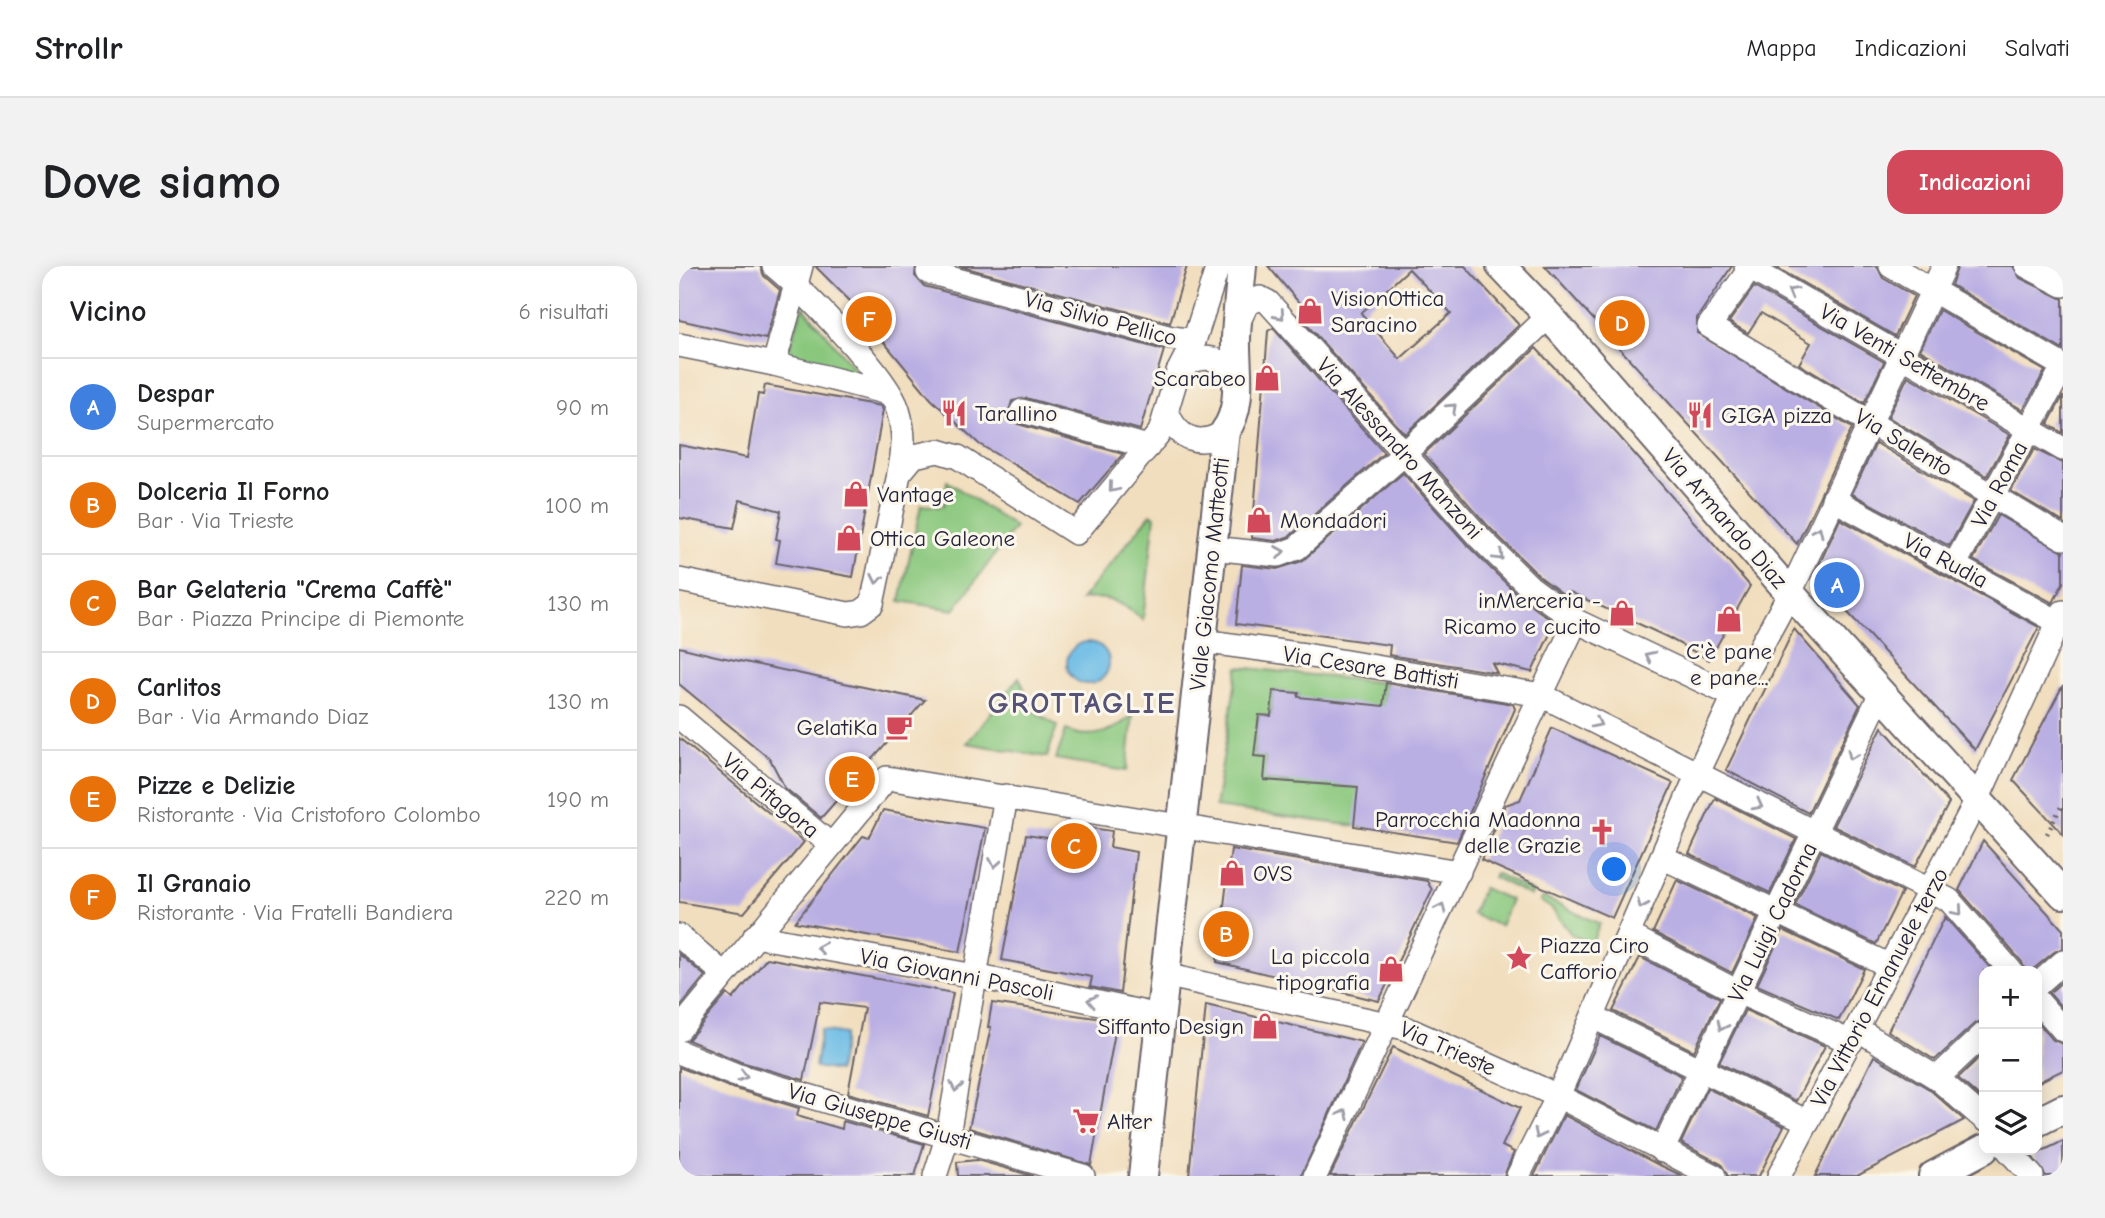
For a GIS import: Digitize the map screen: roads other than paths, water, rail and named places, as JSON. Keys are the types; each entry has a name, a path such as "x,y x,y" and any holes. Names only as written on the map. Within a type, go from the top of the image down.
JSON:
{"street":[{"path":"679,580 848,614 861,612 872,604 906,445 897,407 798,275 774,266"},
{"path":"899,474 914,456 937,451 958,457 1076,533 1160,432 1168,413 1178,372 1193,341 1218,266"},
{"name":"Viale Giacomo Matteotti","path":"1143,1176 1225,431 1233,416 1237,383 1236,328 1242,266"},
{"path":"1891,266 2063,367"},
{"path":"1518,1176 1558,1096 1734,696 1790,593 1944,266"},
{"name":"Via Salento","path":"1749,267 1709,326 2063,538"},
{"name":"Via Venti Settembre","path":"1749,267 2063,449"},
{"path":"2031,267 2063,285"},
{"name":"Via Armando Diaz","path":"1515,271 1549,316 1790,593 2063,894"},
{"name":"Via Silvio Pellico","path":"929,272 1172,338 1193,341"},
{"path":"775,364 798,275"},
{"name":"Via Alessandro Manzoni","path":"1236,328 1247,304 1260,298 1268,302 1479,537 1530,586 1576,621 1734,696"},
{"path":"1212,548 1278,555 1297,548 1405,453 1549,316"},
{"path":"679,345 775,364 888,393"},
{"path":"1178,372 1193,360 1210,358 1227,365 1237,383"},
{"name":"Via Roma","path":"1955,564 2063,367"},
{"path":"1022,411 1147,447"},
{"path":"1168,413 1176,430 1191,439 1206,440 1225,431"},
{"name":"Via Rudia","path":"1833,499 2061,617"},
{"name":"Via Vittorio Emanuele terzo","path":"1779,1176 1978,798 2061,617"},
{"path":"1315,1176 1576,621"},
{"name":"Via Cesare Battisti","path":"1201,641 1305,654 1541,695 1949,900 2007,966"},
{"name":"Via Luigi Cadorna","path":"1662,1151 1881,693"},
{"name":"Via Pitagora","path":"679,717 831,845"},
{"path":"679,1030 887,778 1181,824 1459,872"},
{"path":"935,1176 948,1135 1006,796"},
{"path":"1662,857 1890,966"},
{"path":"1629,935 1738,992 1855,1036 1937,1078 1979,1115"},
{"path":"679,936 724,974"},
{"name":"Via Giovanni Pascoli","path":"755,936 975,976 1159,1016"},
{"path":"2042,981 2063,962"},
{"name":"Via Trieste","path":"1164,975 1388,1022 1558,1096 1714,1176"},
{"path":"2042,1006 2063,1030"},
{"path":"1593,1017 1808,1122"},
{"path":"1937,1078 1979,1039"},
{"name":"Via Giuseppe Giusti","path":"679,1052 736,1075 1083,1176"},
{"path":"2042,1120 2063,1109"},
{"path":"1933,1176 1979,1152"},
{"path":"2013,1155 2032,1176"}],"water":[{"path":"1088,642 1103,648 1109,663 1103,678 1088,684 1073,678 1067,663 1073,648"},
{"path":"821,1030 845,1034 838,1071 815,1067"}],"place":[{"name":"VisionOttica Saracino","path":"1310,311"},
{"name":"Il Granaio","path":"869,319"},
{"name":"Carlitos","path":"1622,323"},
{"name":"Scarabeo","path":"1267,378"},
{"name":"Tarallino","path":"954,413"},
{"name":"GIGA pizza","path":"1700,415"},
{"name":"Vantage","path":"856,494"},
{"name":"Mondadori","path":"1259,520"},
{"name":"Ottica Galeone","path":"849,538"},
{"name":"Despar","path":"1837,585"},
{"name":"inMerceria - Ricamo e cucito","path":"1622,613"},
{"name":"C'è pane e pane...","path":"1729,619"},
{"name":"GelatiKa","path":"899,727"},
{"name":"Pizze e Delizie","path":"852,779"},
{"name":"Parrocchia Madonna delle Grazie","path":"1602,832"},
{"name":"Bar Gelateria \"Crema Caffè\"","path":"1074,846"},
{"name":"OVS","path":"1232,873"},
{"name":"Dolceria Il Forno","path":"1226,934"},
{"name":"Piazza Ciro Cafforio","path":"1519,958"},
{"name":"La piccola tipografia","path":"1391,969"},
{"name":"Siffanto Design","path":"1265,1026"},
{"name":"Alter","path":"1086,1121"}],"district":[{"name":"GROTTAGLIE","path":"1082,703"}]}
